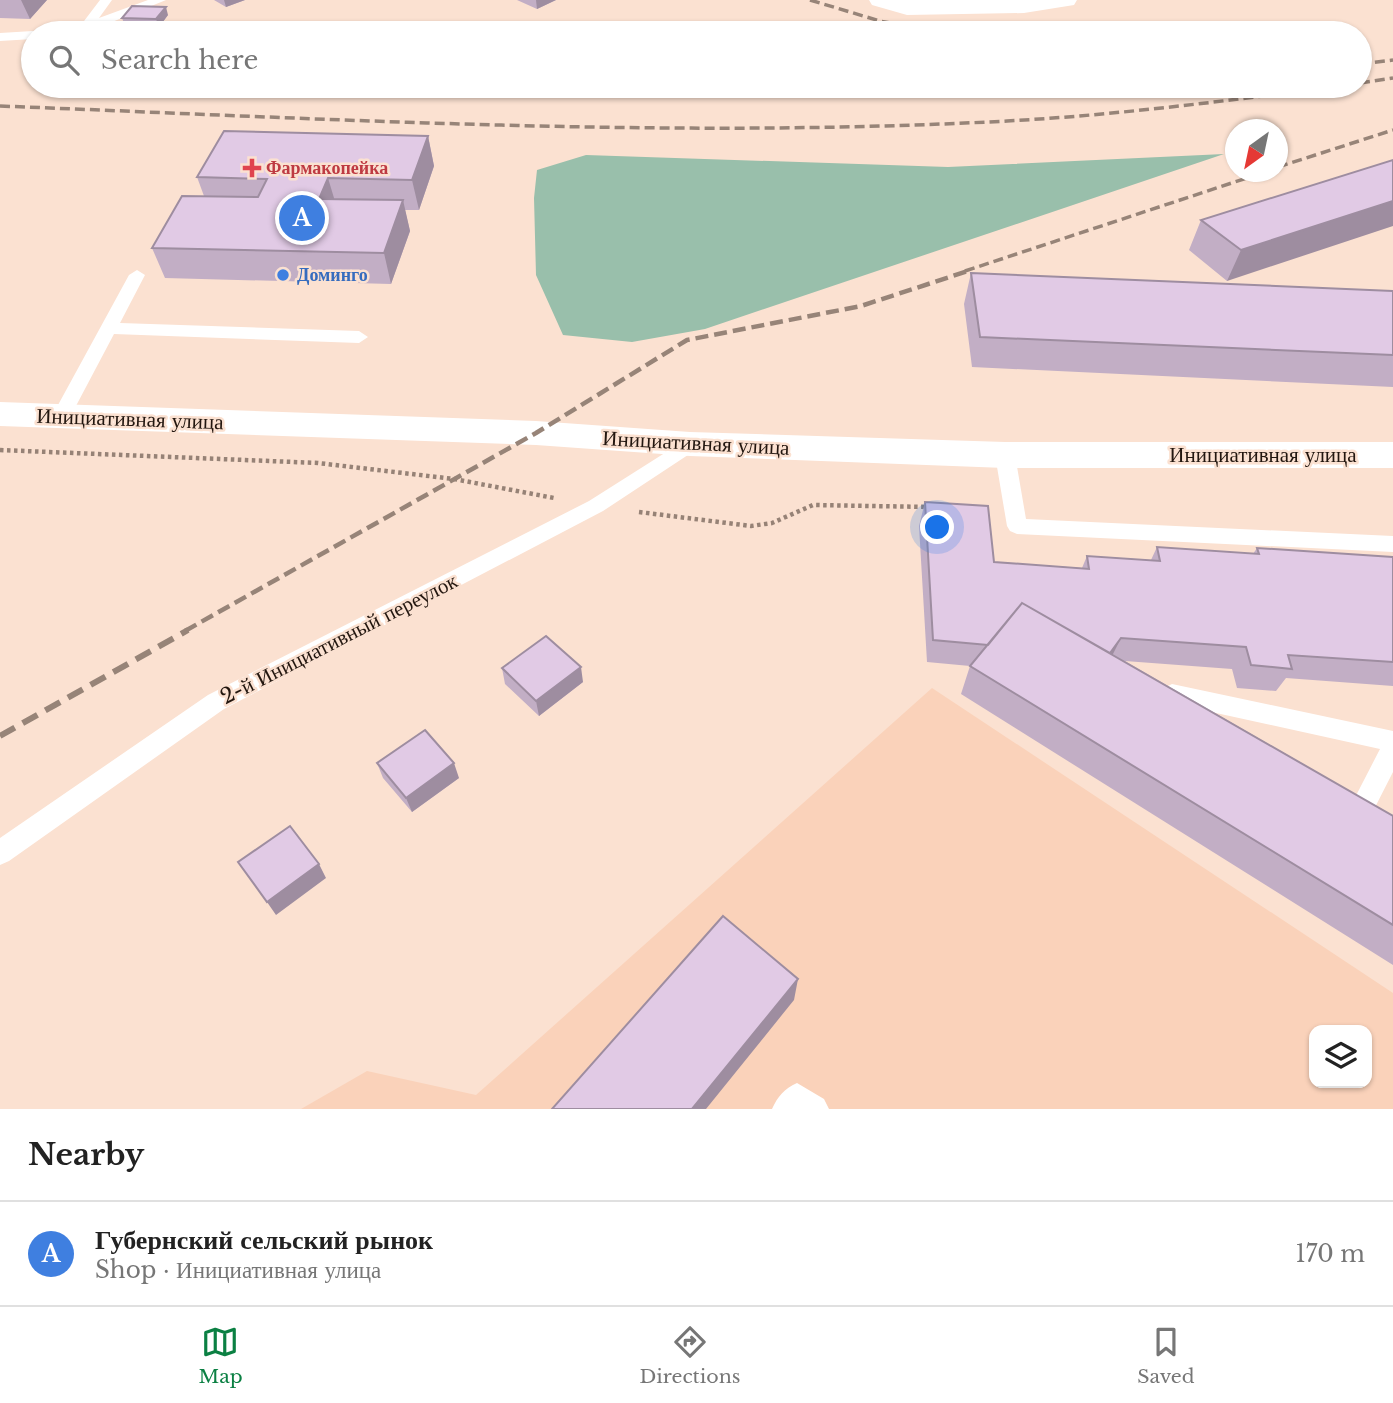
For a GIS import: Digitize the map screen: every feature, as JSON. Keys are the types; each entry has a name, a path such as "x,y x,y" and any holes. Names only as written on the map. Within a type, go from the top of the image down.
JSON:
{"main road":[{"path":"880,0 907,8 1066,0"},
{"name":"Инициативная улица","path":"0,414 536,433 690,444 1005,455 1393,455"}],"lane":[{"path":"90,21 106,0"},
{"path":"102,21 160,0"},
{"path":"0,37 21,36"},
{"path":"61,416 137,275"},
{"path":"108,328 359,337"},
{"name":"2-й Инициативный переулок","path":"0,853 216,702 596,506 690,444"},
{"path":"1005,455 1017,526 1393,544"},
{"path":"1194,723 1171,710 1162,700 1172,694 1393,741"},
{"path":"1358,815 1393,748"},
{"path":"1334,802 1381,828"},
{"path":"788,1109 797,1098 814,1109"}],"path":[{"path":"0,450 318,463 454,479 596,506 751,526 772,523 813,505 936,507"}],"shaded area":[{"path":"932,688 1393,993 1393,1109 301,1109 367,1071 476,1095"}],"green space":[{"path":"1224,154 705,329 632,342 563,335 536,275 534,198 537,170 586,155 948,167"}],"building":[{"path":"132,6 166,7 156,19 122,18"},
{"path":"224,131 428,136 412,180 328,178 319,199 403,200 384,253 152,248 182,196 258,197 267,179 197,177"},
{"path":"1393,160 1393,201 1241,250 1201,220"},
{"path":"971,273 1393,291 1393,355 980,337"},
{"path":"925,502 988,506 994,562 1089,569 1087,556 1160,561 1157,547 1259,554 1257,548 1393,557 1393,662 1288,655 1292,669 1251,665 1246,647 1121,638 1110,653 1022,603 988,645 933,640"},
{"path":"1022,603 1393,816 1393,925 970,666"},
{"path":"546,636 581,667 536,701 502,668"},
{"path":"425,730 454,763 406,798 377,763"},
{"path":"290,826 319,864 267,902 238,862"},
{"path":"723,916 798,979 692,1109 552,1109"}],"railway":[{"path":"810,0 880,21"},
{"path":"1372,63 1393,60"},
{"path":"1372,81 1393,78"},
{"path":"0,106 503,125 755,128 1007,121 1091,115 1242,98"},
{"path":"1288,164 1393,130"},
{"path":"965,271 1235,182"},
{"path":"185,631 536,433 687,340 861,306 971,270"},
{"path":"0,736 188,630"}],"place":[{"name":"Фармакопейка","path":"252,168"},
{"name":"Губернский сельский рынок","path":"302,218"},
{"name":"Доминго","path":"283,275"}]}
